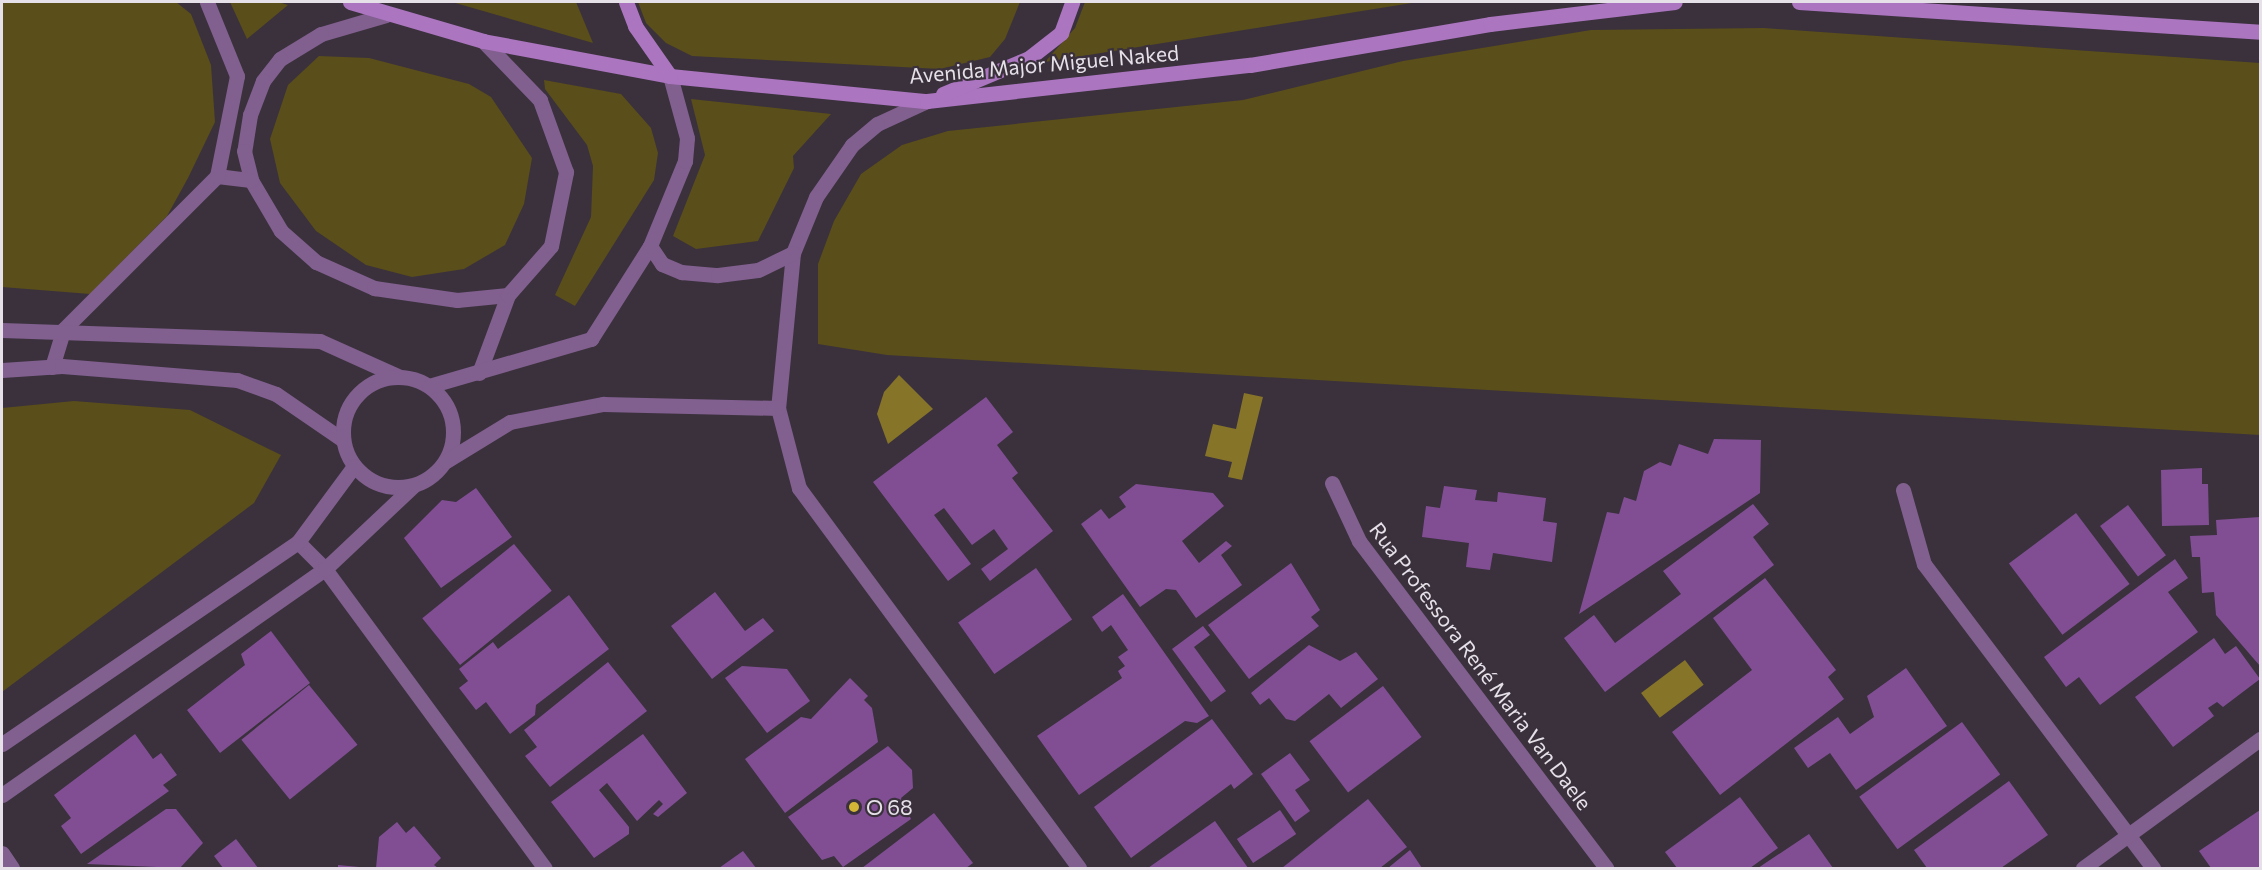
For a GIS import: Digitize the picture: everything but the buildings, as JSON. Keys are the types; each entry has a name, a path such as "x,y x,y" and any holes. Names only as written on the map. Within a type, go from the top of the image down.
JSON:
{"main road":[{"name":"Avenida Major Miguel Naked","path":"350,2 386,15 483,40 670,76 927,100 1250,65 1490,24 1676,2"},
{"path":"626,2 635,26 670,76"},
{"path":"927,100 1029,58 1061,33 1072,2"},
{"path":"1799,2 2260,32"}],"street":[{"path":"52,367 63,330 217,176 237,76 207,2"},
{"path":"386,15 321,34 280,59 263,81 250,115 244,151 251,180 281,231 316,262 374,288 410,296 457,300 508,295"},
{"path":"479,373 508,295 551,246 566,172 540,100 483,40"},
{"path":"2,330 63,330 320,341 400,377 429,386 591,339 650,246 685,161 687,138 670,76"},
{"path":"927,100 877,124 852,145 821,188 793,254 778,408 799,488 1079,868"},
{"path":"217,176 251,180"},
{"path":"650,246 662,264 681,272 718,275 758,270 793,254"},
{"path":"2,370 52,367 237,380 276,394 344,440"},
{"path":"400,377 364,389 344,421 344,440 354,466 380,485 413,486"},
{"path":"429,386 452,420 452,446 446,461"},
{"path":"2,795 325,569 413,486 446,461 510,422 603,404 778,408"},
{"path":"2,744 298,542 354,466"},
{"name":"Rua Professora René Maria Van Daele","path":"1332,483 1359,541 1606,868"},
{"path":"1903,490 1924,564 2153,868"},
{"path":"298,542 325,569 545,868"},
{"path":"2083,868 2260,739"},
{"path":"2,853 12,868"}],"shaded area":[{"path":"2,2 176,2 191,14 211,65 215,122 188,178 167,216 90,294 2,287"},
{"path":"230,2 278,2 288,5 247,39"},
{"path":"452,2 576,2 593,43"},
{"path":"638,2 1020,2 1005,39 990,57 940,69 692,56 666,43 646,23"},
{"path":"1085,2 1418,2 1045,62 1075,28"},
{"path":"1764,28 2260,63 2260,435 887,355 818,344 818,264 834,221 861,174 902,145 948,131 1243,100 1403,61 1591,30"},
{"path":"319,56 369,58 469,84 491,97 532,158 524,204 505,245 464,269 412,277 366,265 316,231 280,183 270,139 288,85"},
{"path":"544,80 621,94 651,128 658,153 654,180 575,306 555,295 591,217 593,166 587,145 545,89"},
{"path":"691,99 831,114 793,156 794,168 758,241 696,249 673,236 705,155"},
{"path":"899,375 933,409 888,444 877,414 884,392"},
{"path":"1244,393 1263,397 1242,480 1228,477 1232,462 1205,456 1213,424 1236,429"},
{"path":"74,401 190,410 281,455 254,503 2,692 2,408"},
{"path":"1685,660 1704,685 1660,718 1641,693"}],"place":[{"name":"O 68","path":"854,807"}]}
